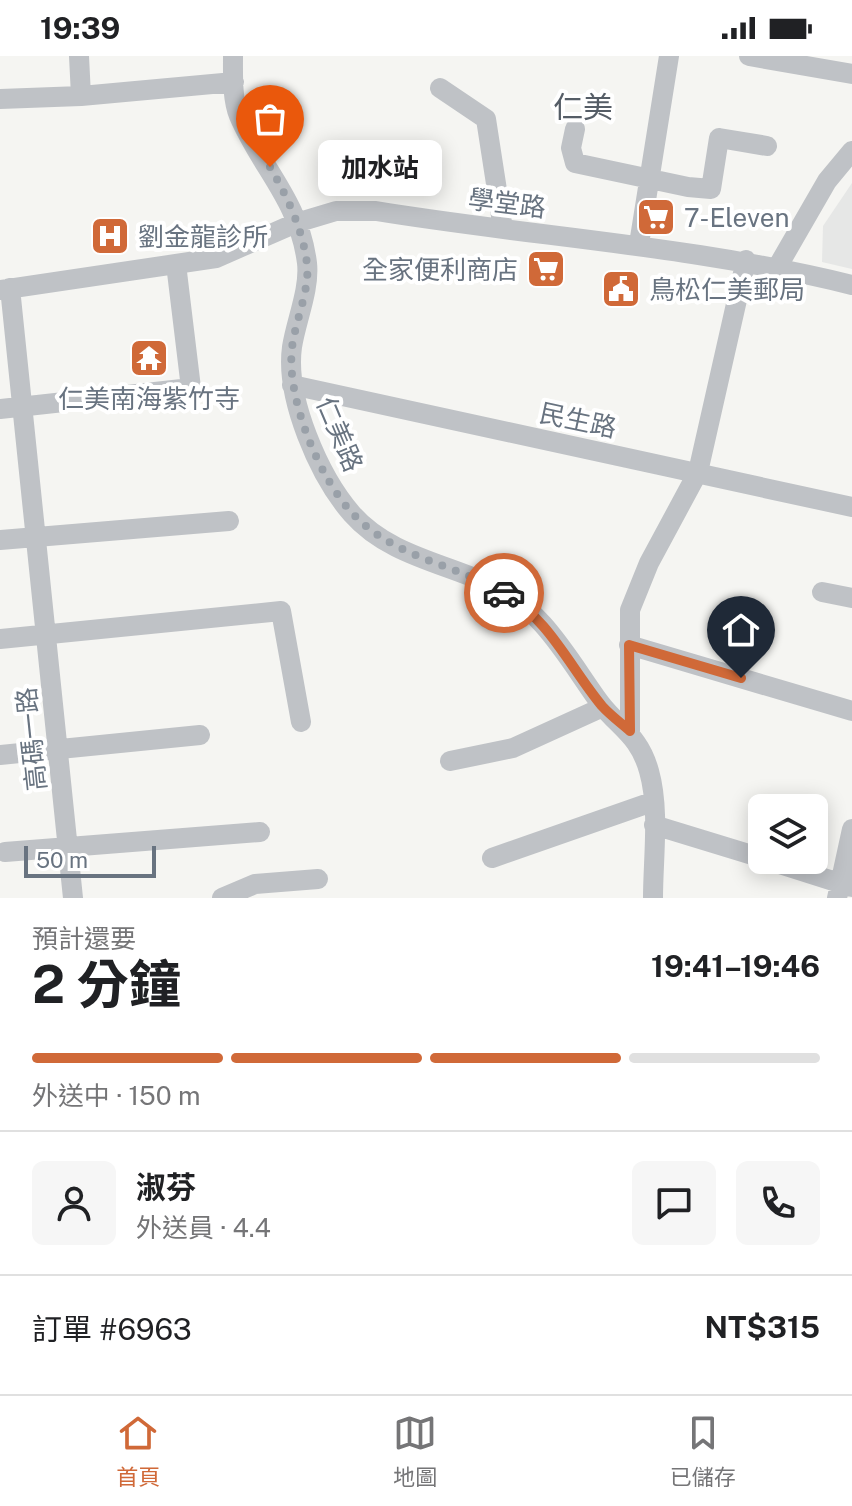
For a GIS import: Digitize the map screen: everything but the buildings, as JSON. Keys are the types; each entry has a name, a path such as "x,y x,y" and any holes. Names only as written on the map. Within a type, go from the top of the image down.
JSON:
{"street":[{"path":"79,56 81,96"},
{"name":"仁美路","path":"233,56 238,115 286,194 308,266 292,349 292,385 322,471 354,516 399,550 492,586 525,605 551,633 603,707 630,731 649,771 654,825 653,898"},
{"path":"639,244 669,56"},
{"path":"749,56 852,74"},
{"path":"0,99 81,96 234,82"},
{"path":"440,88 486,119 503,229"},
{"path":"575,129 571,148 575,163 711,189 719,138 767,146"},
{"path":"778,266 827,181 852,151"},
{"name":"學堂路","path":"5,289 216,258 296,223 336,211 376,211 639,244 778,266 852,285"},
{"path":"630,731 630,610 649,563 698,472 746,260"},
{"path":"0,409 191,388 176,264"},
{"name":"高碼一路","path":"5,289 24,407 73,898"},
{"name":"民生路","path":"292,385 852,507"},
{"path":"0,540 229,521"},
{"path":"822,592 852,598"},
{"path":"0,639 281,611 301,722"},
{"path":"629,645 852,711"},
{"path":"450,761 513,748 603,707"},
{"path":"0,755 200,735"},
{"path":"492,858 652,802"},
{"path":"654,825 748,854"},
{"path":"804,874 843,889 852,829"},
{"path":"5,852 68,850 260,832"},
{"path":"222,898 255,884 318,879"}],"shaded area":[{"path":"852,183 852,269 822,262 823,226"}],"way so far":[{"path":"270,167 286,194 308,266 292,349 292,385 322,471 354,516 399,550 504,593"}],"place":[{"name":"加水站","path":"270,167"},
{"name":"7-Eleven","path":"656,217"},
{"name":"劉金龍診所","path":"110,236"},
{"name":"全家便利商店","path":"546,269"},
{"name":"鳥松仁美郵局","path":"621,289"},
{"name":"仁美南海紫竹寺","path":"149,358"}],"district":[{"name":"仁美","path":"583,107"}],"route":[{"path":"504,593 525,605 551,633 603,707 630,731 629,645 741,678"}]}
